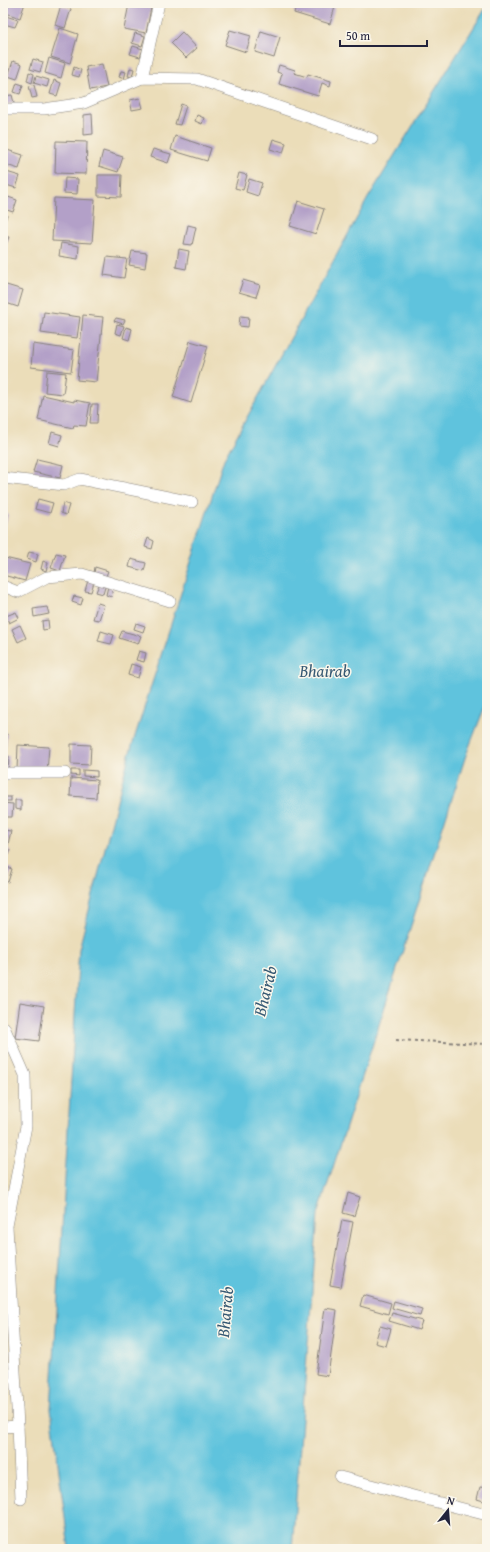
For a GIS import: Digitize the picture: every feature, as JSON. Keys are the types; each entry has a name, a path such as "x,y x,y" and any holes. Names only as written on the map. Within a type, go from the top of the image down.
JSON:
{"street":[{"path":"142,78 159,3"},
{"path":"3,109 44,109 84,103 142,78 197,80 372,139"},
{"path":"3,478 64,485 80,479 192,502"},
{"path":"3,586 18,592 48,578 82,574 170,601"},
{"path":"3,773 65,773"},
{"path":"4,1027 25,1074 26,1118 5,1226 18,1426 21,1499"},
{"path":"3,1427 18,1426"},
{"path":"340,1477 487,1514"}],"path":[{"path":"396,1040 487,1044"}],"water":[{"name":"Bhairab","path":"487,6 487,701 466,755 318,1214 292,1549 69,1549 51,1409 79,949 129,755 224,459 368,198"}],"building":[{"path":"9,3 25,3 20,18 6,13"},
{"path":"297,3 323,3 335,7 330,24 294,13"},
{"path":"129,4 151,8 146,33 124,29"},
{"path":"61,5 71,9 65,28 55,25"},
{"path":"6,16 18,20 15,27 4,24"},
{"path":"60,28 78,34 70,63 51,57"},
{"path":"230,30 251,36 246,52 225,45"},
{"path":"261,31 280,37 274,58 255,52"},
{"path":"182,32 197,48 186,58 171,43"},
{"path":"135,33 145,36 142,46 132,43"},
{"path":"133,46 143,49 140,57 130,54"},
{"path":"49,58 65,63 61,78 45,73"},
{"path":"33,59 43,62 40,72 30,69"},
{"path":"13,61 22,64 17,79 8,76"},
{"path":"102,64 107,87 90,90 86,67"},
{"path":"279,65 295,70 294,73 307,77 308,74 331,81 330,86 322,83 318,96 279,84 282,74 277,72"},
{"path":"74,67 81,70 79,77 72,75"},
{"path":"130,68 134,69 132,77 128,76"},
{"path":"121,71 126,72 124,79 119,77"},
{"path":"29,72 34,74 32,83 27,81"},
{"path":"36,76 49,80 47,87 34,83"},
{"path":"3,78 7,79 3,92"},
{"path":"54,80 61,83 57,96 50,94"},
{"path":"17,83 23,85 20,94 14,92"},
{"path":"34,85 37,97 32,98 29,86"},
{"path":"12,95 14,103 3,105 3,96"},
{"path":"140,98 143,108 132,110 130,100"},
{"path":"181,104 186,106 180,125 175,124"},
{"path":"92,114 93,134 84,135 84,115"},
{"path":"197,115 204,118 202,124 195,121"},
{"path":"175,136 211,148 207,161 171,150"},
{"path":"273,139 286,143 283,153 270,149"},
{"path":"56,141 87,142 86,174 55,173"},
{"path":"153,149 171,154 168,163 150,157"},
{"path":"7,150 23,155 19,169 3,164"},
{"path":"103,151 123,157 118,172 99,166"},
{"path":"3,171 20,176 16,188 3,184"},
{"path":"239,173 247,175 243,190 235,188"},
{"path":"98,175 122,175 121,197 98,196"},
{"path":"65,178 78,179 77,194 64,193"},
{"path":"249,179 262,183 258,196 246,192"},
{"path":"8,197 17,200 13,212 4,209"},
{"path":"54,198 95,200 92,243 52,241"},
{"path":"298,201 324,209 316,234 290,226"},
{"path":"3,213 7,215 3,227"},
{"path":"188,225 196,227 192,245 184,244"},
{"path":"3,236 9,237 6,244 3,243"},
{"path":"61,243 79,246 78,259 59,256"},
{"path":"179,249 189,251 186,269 176,267"},
{"path":"132,251 147,253 145,268 129,265"},
{"path":"107,257 127,259 124,278 104,275"},
{"path":"243,280 260,285 256,297 239,292"},
{"path":"3,284 23,290 18,307 3,302"},
{"path":"44,312 80,317 77,338 41,333"},
{"path":"83,315 103,317 96,382 77,380"},
{"path":"240,316 249,317 248,327 239,326"},
{"path":"116,318 125,320 123,324 114,321"},
{"path":"117,324 124,326 121,335 115,333"},
{"path":"126,327 132,329 129,340 123,338"},
{"path":"190,341 208,346 191,403 173,397"},
{"path":"33,344 74,350 71,372 31,367"},
{"path":"47,371 66,373 63,394 45,392"},
{"path":"43,395 74,402 74,400 90,403 86,426 74,425 73,428 38,420"},
{"path":"92,404 98,404 97,423 90,423"},
{"path":"52,432 62,435 59,446 49,443"},
{"path":"37,459 63,465 60,478 33,472"},
{"path":"38,499 53,503 50,513 35,509"},
{"path":"63,503 69,505 66,515 61,513"},
{"path":"3,513 8,514 6,524 3,523"},
{"path":"148,538 154,541 152,549 145,547"},
{"path":"29,552 38,554 36,562 27,559"},
{"path":"56,553 65,555 60,571 51,568"},
{"path":"5,558 30,564 25,581 3,575"},
{"path":"131,559 146,563 144,571 129,567"},
{"path":"43,561 48,563 46,571 41,569"},
{"path":"95,567 108,571 106,576 94,573"},
{"path":"88,580 94,582 91,592 85,591"},
{"path":"100,582 106,584 103,594 96,592"},
{"path":"108,586 113,588 111,597 106,595"},
{"path":"74,596 83,598 81,605 72,602"},
{"path":"98,603 104,605 99,620 93,619"},
{"path":"47,607 49,614 34,617 33,609"},
{"path":"16,612 19,618 9,623 6,616"},
{"path":"48,620 49,629 43,630 42,621"},
{"path":"136,623 145,626 143,632 134,629"},
{"path":"20,625 26,638 18,642 12,629"},
{"path":"101,631 114,635 111,644 98,641"},
{"path":"122,631 141,636 138,644 119,638"},
{"path":"139,651 146,653 144,662 136,660"},
{"path":"131,664 141,667 138,678 128,675"},
{"path":"3,733 7,734 6,746 3,746"},
{"path":"71,744 91,745 90,765 71,764"},
{"path":"18,745 49,747 47,772 17,770"},
{"path":"3,756 9,756 8,772 3,771"},
{"path":"71,770 79,770 79,776 71,775"},
{"path":"83,770 97,771 97,777 83,776"},
{"path":"71,778 97,780 96,798 70,796"},
{"path":"3,797 11,797 11,801 3,801"},
{"path":"15,800 21,800 21,810 15,809"},
{"path":"3,803 13,804 12,817 3,817"},
{"path":"3,830 11,831 7,849 3,848"},
{"path":"3,850 10,850 9,855 3,854"},
{"path":"4,866 12,869 8,882 3,881"},
{"path":"20,1002 44,1006 39,1041 15,1038"},
{"path":"348,1193 360,1197 354,1216 343,1213"},
{"path":"342,1220 353,1222 341,1287 330,1285"},
{"path":"363,1295 391,1303 388,1314 360,1306"},
{"path":"394,1301 422,1309 420,1316 392,1308"},
{"path":"325,1308 337,1310 328,1376 316,1374"},
{"path":"392,1313 422,1321 419,1330 389,1321"},
{"path":"380,1326 391,1329 386,1346 375,1343"},
{"path":"480,1487 487,1488 487,1502 477,1499"}]}
